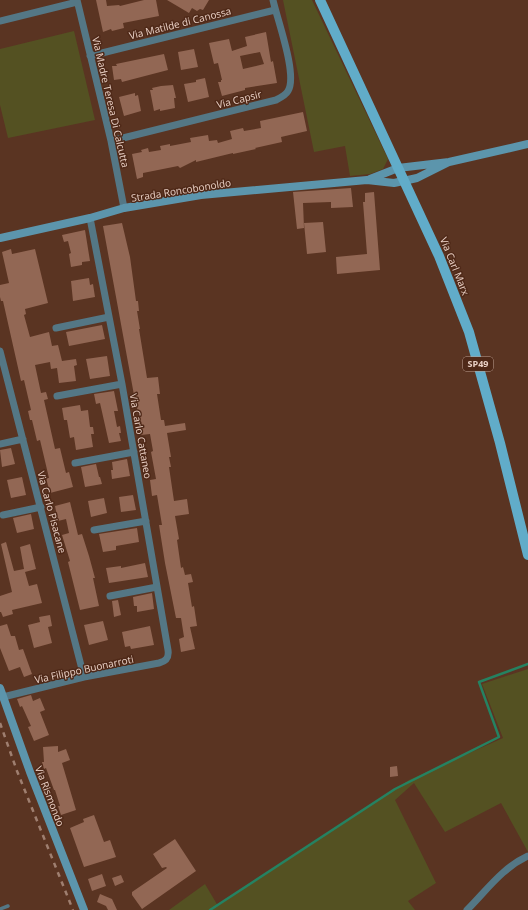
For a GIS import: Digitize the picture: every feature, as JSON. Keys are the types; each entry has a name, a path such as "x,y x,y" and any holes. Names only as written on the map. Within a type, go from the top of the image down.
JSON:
{"main road":[{"name":"Via Carl Marx","path":"320,0 439,256 469,332 500,443 528,555"}],"street":[{"name":"Via Capsir","path":"111,141 276,100 284,96 290,88 290,64 273,0"},
{"path":"0,21 77,1"},
{"name":"Via Madre Teresa Di Calcutta","path":"77,1 111,141 124,208"},
{"name":"Via Matilde di Canossa","path":"90,56 275,10"},
{"name":"Strada Roncobonoldo","path":"367,180 398,168 450,162 528,144"},
{"name":"Strada Roncobonoldo","path":"0,238 90,218 124,208 208,194 367,180 394,183 417,178 450,162"},
{"name":"Via Carlo Cattaneo","path":"90,218 122,384 168,650 168,659"},
{"path":"56,328 109,317"},
{"name":"Via Carlo Pisacane","path":"0,352 2,367 41,507 84,677"},
{"path":"57,396 122,384"},
{"path":"0,444 23,439"},
{"path":"75,463 134,452"},
{"path":"3,515 41,507"},
{"path":"94,530 146,521"},
{"path":"110,596 157,587"},
{"name":"Via Filippo Buonarroti","path":"3,697 84,677 159,663 168,659"},
{"name":"Via Rismondo","path":"0,688 30,772 84,910"},
{"path":"467,910 498,876 518,861 528,856"}],"lane":[{"path":"0,909 8,906"}],"shaded area":[{"path":"283,0 312,0 388,159 383,169 370,174 350,176 345,146 314,152"},
{"path":"74,31 95,120 8,138 0,105 0,49"},
{"path":"528,669 528,852 501,803 445,832 414,783 395,800 436,883 408,901 415,910 169,910 205,884 218,906 409,780 503,738 482,684"}],"building":[{"path":"96,0 106,0 107,6 120,6 144,0 156,0 159,16 123,23 124,28 112,31 111,29 103,32"},
{"path":"167,0 209,0 203,10 200,9 197,11 192,8 189,13"},
{"path":"266,32 271,62 273,61 277,83 245,88 245,90 222,96 218,82 221,82 222,80 218,63 214,64 209,43 229,39 232,51 247,46 245,37","holes":["260,52 264,64 243,69 240,56"]},
{"path":"194,49 198,67 181,70 178,52"},
{"path":"164,54 168,70 122,82 121,79 114,80 112,66"},
{"path":"205,78 209,97 188,102 184,84 196,82 196,80"},
{"path":"173,85 176,98 174,98 175,108 154,111 150,90 161,86"},
{"path":"135,93 135,96 138,95 141,111 124,116 119,97"},
{"path":"303,112 307,131 281,137 282,142 196,162 196,160 180,168 178,166 143,173 143,177 137,179 132,154 142,152 141,150 148,148 149,152 161,150 160,146 170,144 170,146 191,142 190,138 208,135 209,141 217,140 218,143 232,139 230,131 243,128 244,131 261,128 260,121"},
{"path":"351,188 353,207 331,208 331,202 303,203 304,228 297,229 293,192"},
{"path":"374,192 380,270 337,274 336,257 367,254 363,202 365,202 365,193"},
{"path":"323,222 326,252 307,254 304,223"},
{"path":"122,223 130,257 136,301 138,301 139,311 137,311 139,329 147,378 158,377 160,394 157,394 161,420 164,420 165,426 185,423 186,430 167,433 171,457 169,457 171,467 169,467 174,501 187,499 189,514 175,516 179,539 177,540 181,568 183,567 185,575 191,574 193,582 188,583 197,626 190,627 195,649 181,652 179,639 184,637 181,618 176,618 165,563 159,525 162,525 157,495 152,496 150,480 156,479 151,452 153,451 150,434 141,435 135,394 134,395 103,226"},
{"path":"85,230 90,261 82,262 82,265 71,267 69,254 71,253 68,241 64,242 62,235"},
{"path":"11,249 12,254 35,249 48,303 25,309 26,314 24,315 30,337 49,332 52,346 58,345 62,361 76,359 77,365 74,366 76,381 59,383 57,368 51,369 50,362 35,365 41,393 46,392 48,399 44,400 55,449 60,448 66,473 69,472 73,487 50,493 46,478 49,478 40,440 37,441 32,420 30,420 28,411 31,410 24,380 21,381 3,301 1,301 0,297 0,285 9,283 2,252"},
{"path":"89,278 90,285 93,284 95,297 73,301 71,281"},
{"path":"102,325 105,339 69,346 66,332"},
{"path":"107,356 110,376 90,379 86,359"},
{"path":"114,391 118,411 114,411 117,427 120,426 121,433 119,433 121,441 109,443 100,403 96,404 94,394"},
{"path":"80,405 81,411 88,410 90,427 93,427 94,434 91,434 93,447 76,450 74,437 70,438 67,420 64,420 62,408"},
{"path":"11,448 15,464 2,467 0,450"},
{"path":"127,459 130,476 112,479 112,462"},
{"path":"96,464 102,484 85,487 81,467"},
{"path":"22,477 26,495 11,498 7,480"},
{"path":"133,495 136,510 121,512 119,497"},
{"path":"104,498 107,513 91,517 88,501"},
{"path":"70,502 78,535 82,534 89,556 95,578 93,578 99,606 80,610 68,562 70,561 62,535 69,533 66,519 58,521 55,506"},
{"path":"31,514 34,529 17,533 13,518"},
{"path":"137,528 139,542 116,546 116,550 103,552 99,534"},
{"path":"6,542 14,571 24,569 20,547 30,544 36,569 25,572 29,586 37,584 42,603 12,610 13,614 3,617 0,612 0,596 12,592 1,544"},
{"path":"145,563 148,577 109,583 106,568 121,566 121,568"},
{"path":"152,593 154,609 137,612 137,606 134,606 133,597"},
{"path":"118,600 121,615 114,617 112,601"},
{"path":"50,615 52,626 48,627 52,643 34,648 28,625 40,622 39,617"},
{"path":"103,621 108,640 89,645 84,625"},
{"path":"7,624 11,636 15,636 19,650 23,649 32,674 24,677 20,667 9,671 0,648 0,626"},
{"path":"150,626 154,645 131,649 130,646 125,647 122,632"},
{"path":"31,695 33,701 40,698 45,710 40,712 49,735 34,741 28,727 31,726 22,706 20,707 17,699"},
{"path":"58,746 58,752 66,749 70,760 62,763 76,810 61,815 55,790 42,762 44,762 43,747"},
{"path":"397,766 398,776 390,777 390,767"},
{"path":"94,815 104,842 110,840 116,857 84,867 70,828 84,822 83,819"},
{"path":"175,839 196,871 142,909 132,895 132,892 167,868 162,868 153,854"},
{"path":"102,874 106,886 92,891 88,879"},
{"path":"121,875 124,882 115,886 112,878"},
{"path":"100,894 112,899 117,910 108,910 106,906 97,902"}],"waterway":[{"path":"210,910 395,789 499,737 479,682 528,664"}],"railway":[{"path":"0,723 17,771 73,910"}]}
